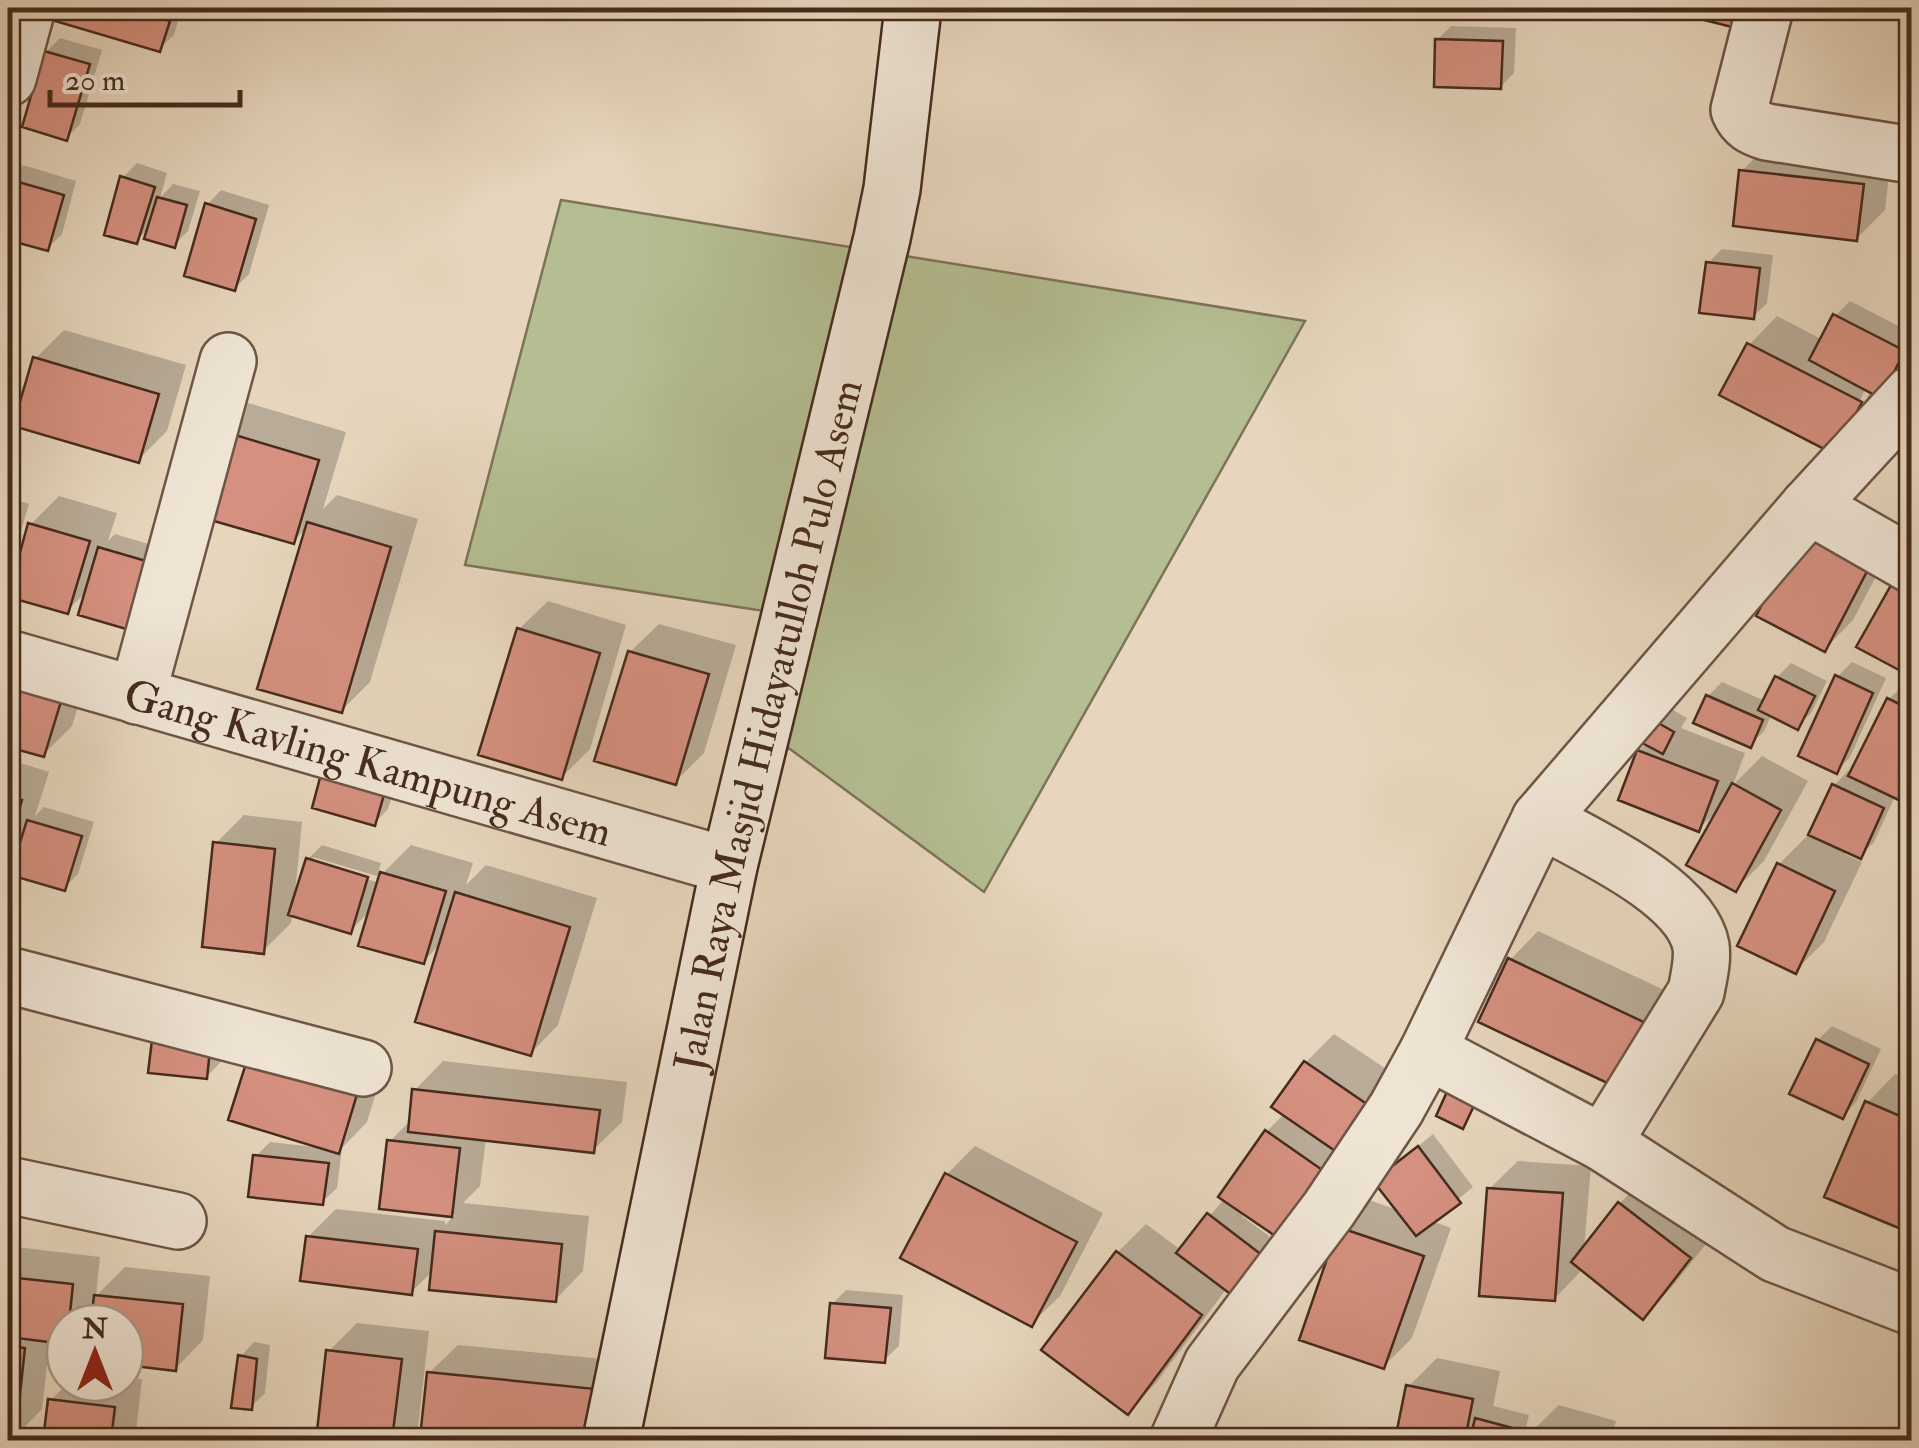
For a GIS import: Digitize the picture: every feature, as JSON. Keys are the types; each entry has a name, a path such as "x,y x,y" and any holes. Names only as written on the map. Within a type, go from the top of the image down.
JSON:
{"street":[{"path":"8,78 27,8"},
{"name":"Jalan Raya Masjid Hidayatulloh Pulo Asem","path":"611,1440 729,866 882,238 892,188 914,8"},
{"path":"1766,8 1739,110 1746,122 1768,132 1912,155"},
{"path":"137,696 228,361"},
{"path":"1178,1440 1212,1364 1329,1209 1396,1109 1540,819 1809,506 1912,394"},
{"path":"1809,506 1912,565"},
{"name":"Gang Kavling Kampung Asem","path":"8,658 729,866"},
{"path":"1540,819 1665,893 1694,927 1700,944 1702,964 1696,992 1603,1143"},
{"path":"8,980 363,1068"},
{"path":"1428,1051 1603,1143 1775,1254 1907,1293"},
{"path":"8,1185 178,1220"}],"green space":[{"path":"561,200 1305,321 984,892 775,738 816,619 465,565"}],"building":[{"path":"60,8 123,8 170,21 160,52 55,21"},
{"path":"1656,8 1741,8 1736,28"},
{"path":"1435,39 1503,41 1501,89 1434,87"},
{"path":"44,51 90,64 67,141 22,127"},
{"path":"1739,170 1864,184 1857,241 1733,226"},
{"path":"120,176 155,187 137,244 104,235"},
{"path":"8,179 64,195 48,251 8,240"},
{"path":"157,197 187,205 175,248 144,239"},
{"path":"205,203 256,219 235,291 184,276"},
{"path":"1706,262 1760,268 1754,319 1699,313"},
{"path":"1833,314 1905,351 1880,398 1809,360"},
{"path":"1747,343 1862,402 1834,454 1719,395"},
{"path":"33,357 159,394 139,463 13,426"},
{"path":"218,430 319,460 294,544 193,515"},
{"path":"1912,435 1912,462 1899,454"},
{"path":"8,515 17,518 8,550"},
{"path":"307,522 391,547 342,713 257,689"},
{"path":"1805,522 1874,558 1825,652 1756,616"},
{"path":"28,523 90,541 68,614 8,597"},
{"path":"98,547 153,563 133,631 78,615"},
{"path":"1894,580 1912,589 1912,677 1856,647"},
{"path":"517,628 600,653 562,780 478,755"},
{"path":"628,651 709,674 676,785 594,761"},
{"path":"1835,675 1873,693 1837,774 1798,756"},
{"path":"1775,676 1815,696 1798,730 1758,710"},
{"path":"8,682 62,698 44,757 8,747"},
{"path":"1706,695 1763,720 1751,748 1693,723"},
{"path":"1887,698 1912,710 1912,786 1903,802 1848,776"},
{"path":"1639,712 1674,732 1663,754 1627,735"},
{"path":"1637,750 1718,781 1699,832 1618,800"},
{"path":"325,759 389,777 375,826 312,808"},
{"path":"1732,783 1781,810 1736,892 1686,865"},
{"path":"1832,784 1884,808 1861,859 1808,835"},
{"path":"8,796 22,800 8,847"},
{"path":"27,820 82,836 65,891 10,875"},
{"path":"213,842 275,849 264,954 202,947"},
{"path":"306,858 368,877 351,934 288,915"},
{"path":"1777,863 1835,891 1796,974 1737,946"},
{"path":"380,872 446,891 424,964 358,946"},
{"path":"455,892 570,927 531,1056 415,1022"},
{"path":"1508,958 1650,1025 1620,1089 1478,1022"},
{"path":"154,1023 212,1030 207,1079 148,1073"},
{"path":"1816,1039 1869,1064 1843,1119 1789,1094"},
{"path":"248,1057 358,1091 339,1154 228,1120"},
{"path":"1304,1061 1377,1111 1344,1157 1271,1107"},
{"path":"1451,1083 1479,1095 1463,1129 1436,1116"},
{"path":"412,1089 600,1110 594,1153 408,1132"},
{"path":"1865,1101 1912,1121 1912,1217 1906,1231 1824,1197"},
{"path":"1265,1130 1328,1174 1281,1240 1218,1197"},
{"path":"387,1140 460,1148 452,1217 379,1209"},
{"path":"1418,1146 1461,1203 1416,1236 1373,1181"},
{"path":"253,1155 329,1163 323,1205 248,1197"},
{"path":"945,1173 1077,1242 1032,1327 900,1258"},
{"path":"1487,1188 1563,1193 1555,1301 1479,1296"},
{"path":"1618,1202 1691,1258 1643,1320 1571,1262"},
{"path":"1207,1213 1271,1262 1241,1302 1176,1253"},
{"path":"1338,1227 1424,1256 1384,1369 1299,1340"},
{"path":"435,1231 562,1244 556,1302 429,1290"},
{"path":"306,1236 418,1249 412,1295 300,1281"},
{"path":"1116,1251 1202,1315 1128,1415 1041,1350"},
{"path":"8,1277 73,1284 71,1303 45,1303 45,1342 8,1337"},
{"path":"94,1295 183,1304 176,1371 145,1367 145,1303 93,1303"},
{"path":"830,1303 891,1308 885,1363 825,1358"},
{"path":"8,1346 25,1348 15,1440 8,1439"},
{"path":"326,1350 402,1359 392,1440 316,1440"},
{"path":"238,1355 257,1359 252,1410 231,1408"},
{"path":"427,1372 596,1389 592,1440 421,1428"},
{"path":"1406,1385 1473,1399 1465,1440 1395,1440"},
{"path":"48,1403 115,1407 111,1440 43,1440"},
{"path":"1475,1418 1516,1429 1513,1440 1470,1440"}]}
